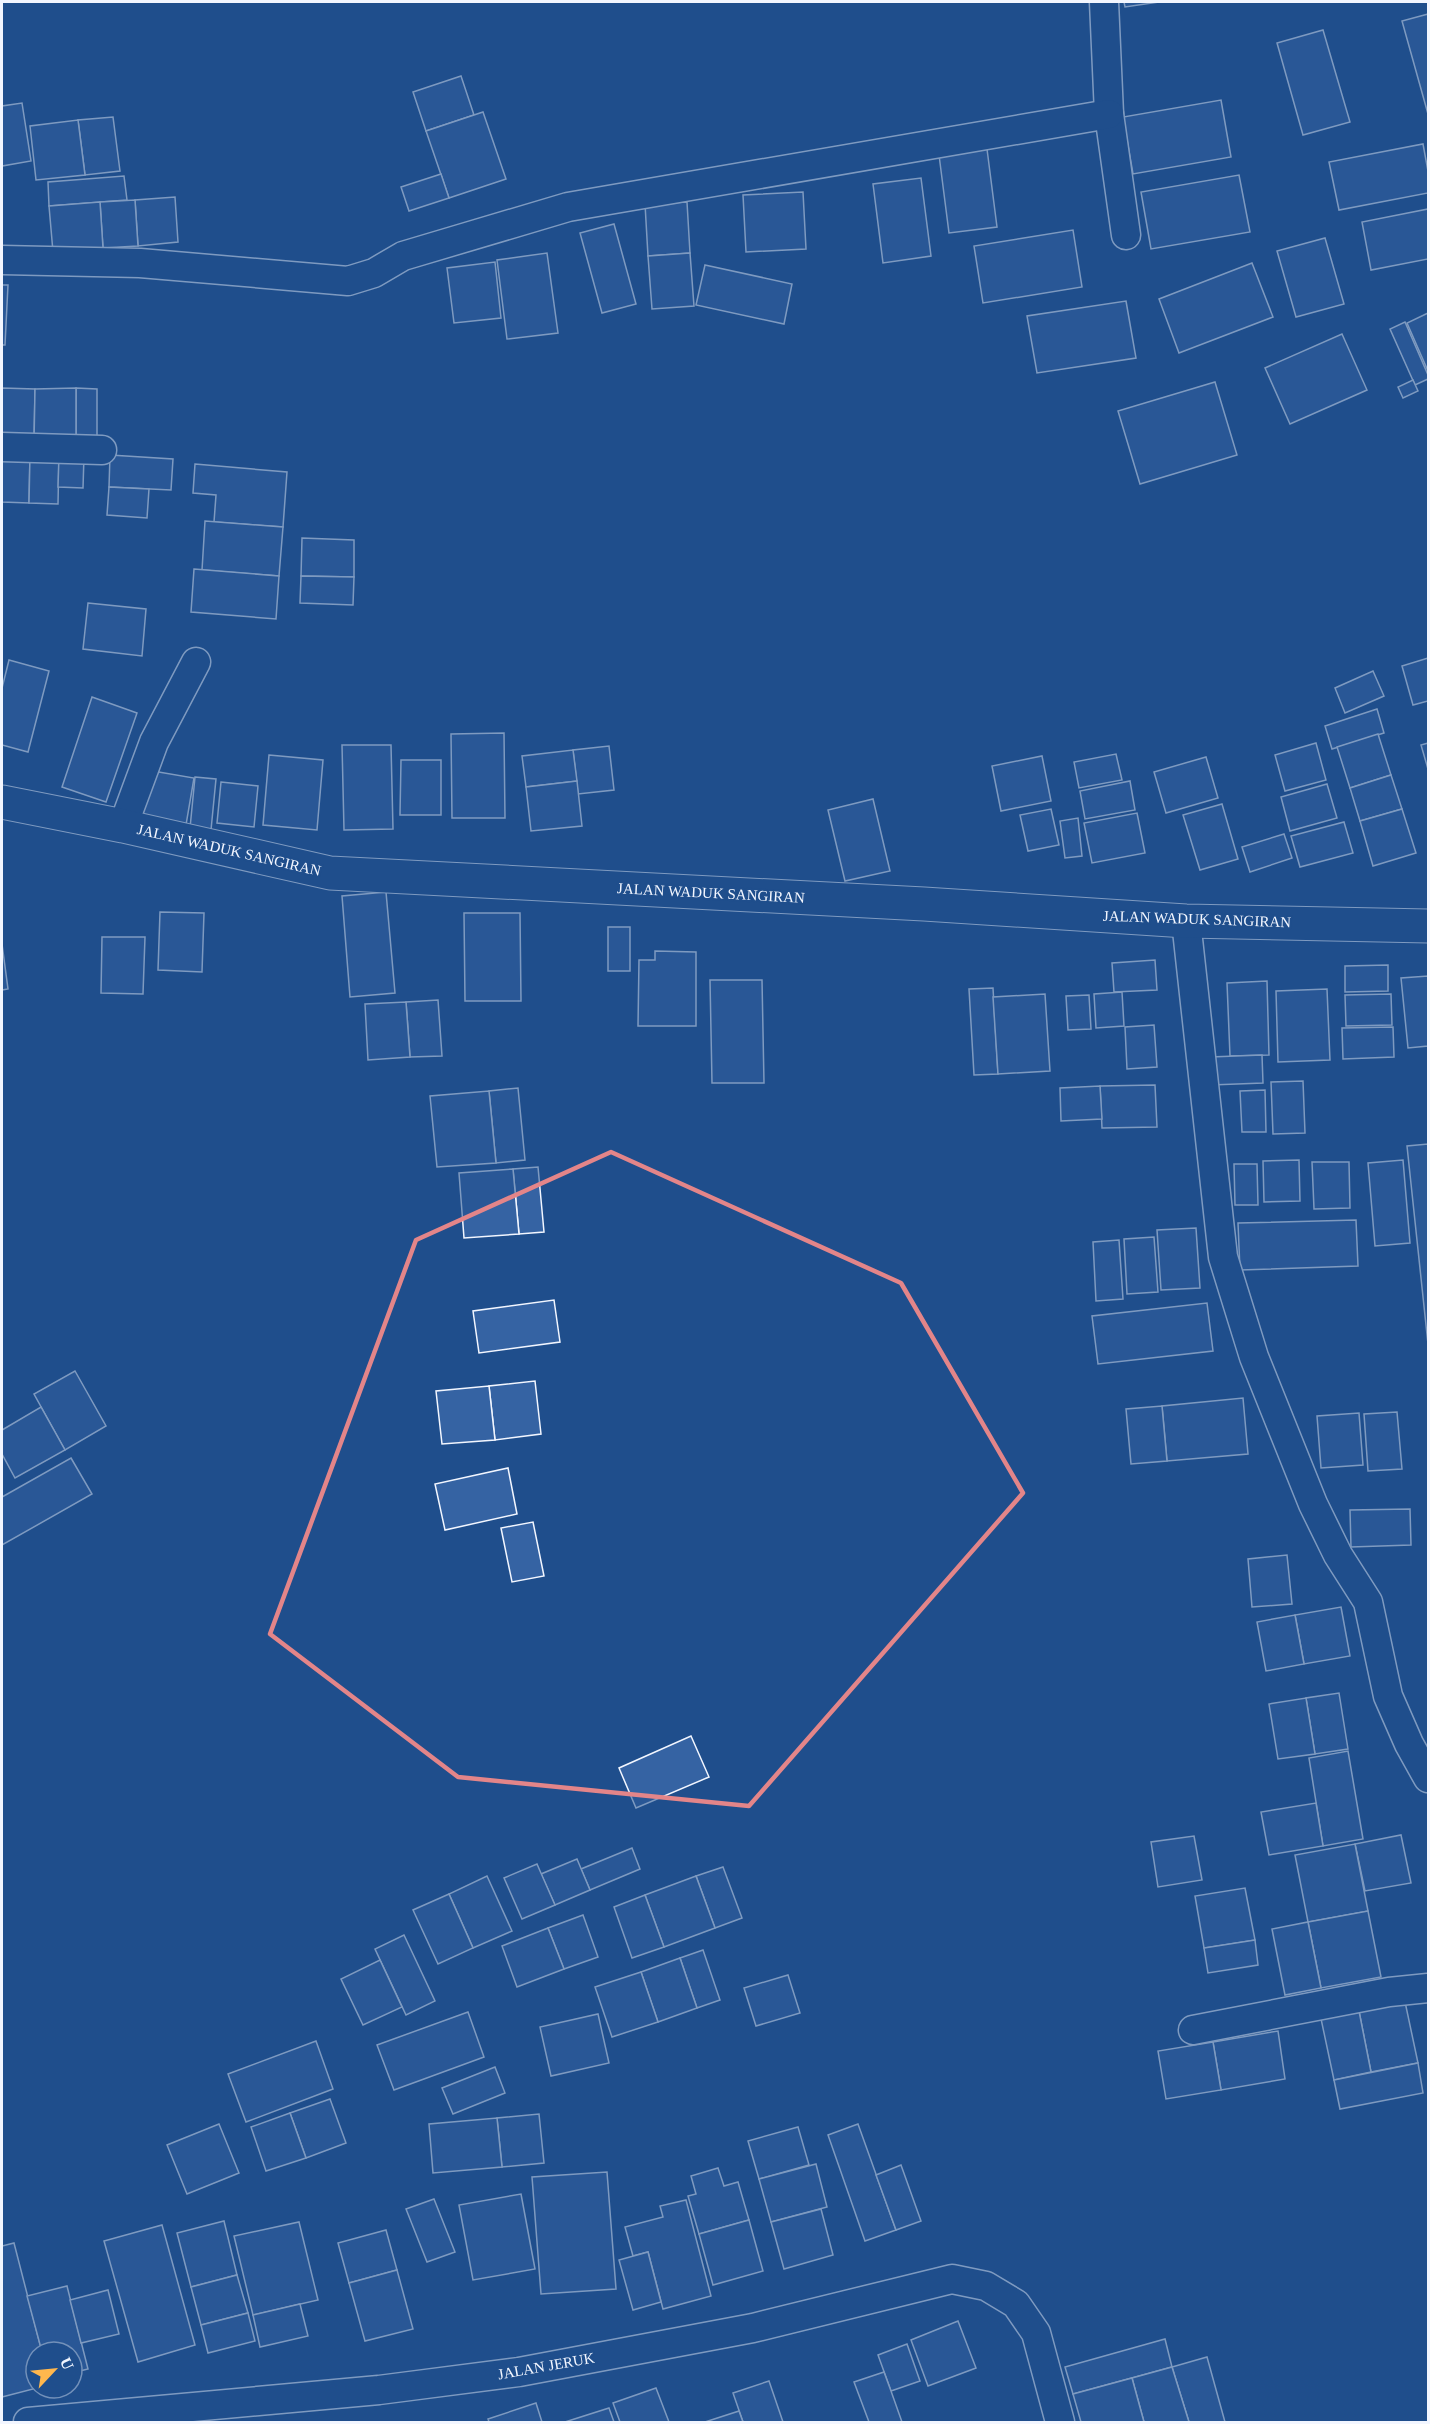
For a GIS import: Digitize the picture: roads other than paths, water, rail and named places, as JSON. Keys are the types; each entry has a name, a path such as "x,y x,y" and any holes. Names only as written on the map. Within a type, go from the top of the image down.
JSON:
{"street":[{"path":"1104,2 1109,114 1126,235"},
{"path":"2,260 140,263 348,281 374,273 403,256 568,207 1109,114"},
{"path":"2,447 102,450"},
{"path":"123,826 154,742 196,662"},
{"name":"JALAN WADUK SANGIRAN","path":"2,802 123,826 330,873 924,904 1186,921 1428,926"},
{"path":"1186,921 1223,1257 1254,1357 1313,1504 1338,1555 1368,1602 1388,1696 1419,1742 1428,1778"},
{"path":"1193,2030 1389,1992 1428,1988"},
{"name":"JALAN JERUK","path":"28,2422 378,2390 519,2372 753,2328 952,2279 986,2286 1016,2304 1036,2333 1060,2422"}]}
